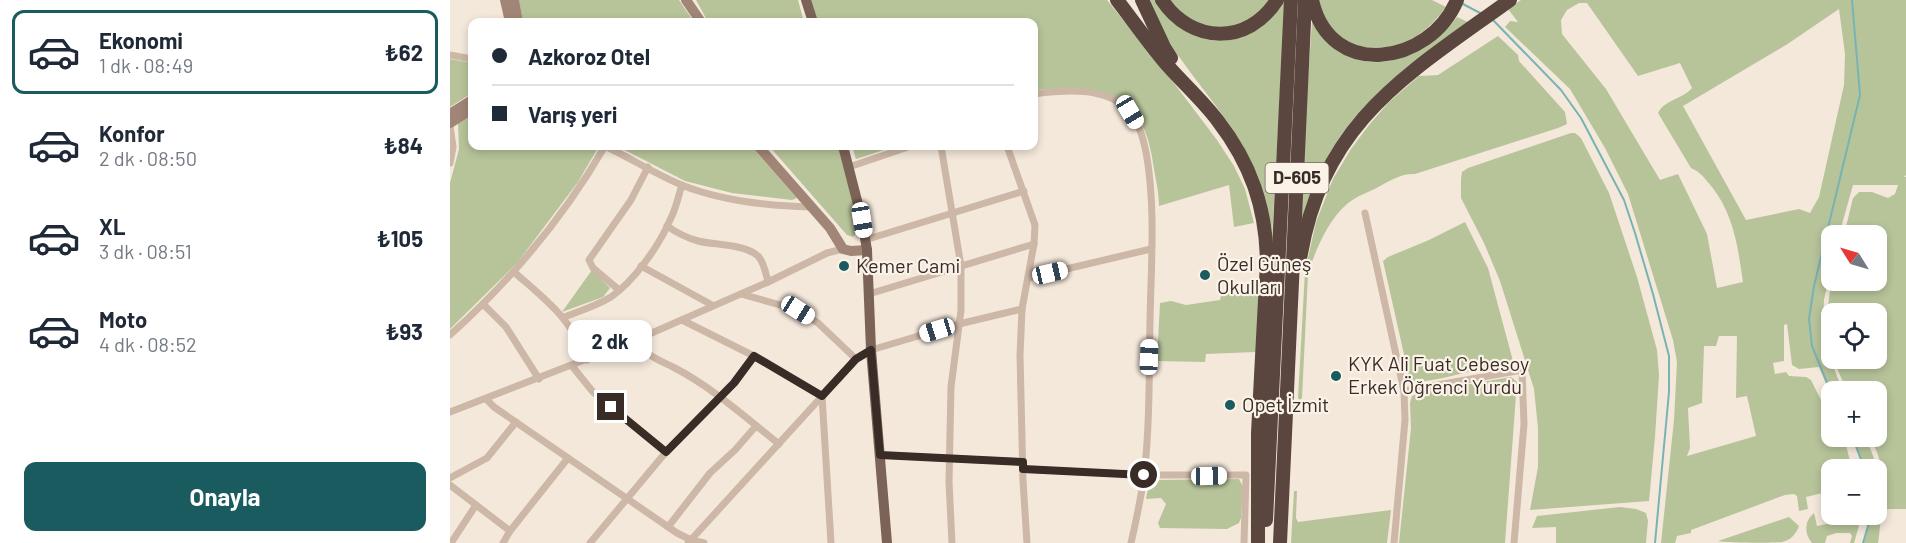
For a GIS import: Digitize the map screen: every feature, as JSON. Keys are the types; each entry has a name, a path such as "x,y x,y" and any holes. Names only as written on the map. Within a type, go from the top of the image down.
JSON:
{"highway":[{"path":"1117,0 1167,65 1218,121 1247,169 1260,201 1266,240 1258,433 1258,543"},
{"path":"1142,0 1164,47 1196,95"},
{"path":"1162,0 1172,13 1188,25 1207,33 1217,34 1242,30 1254,24 1266,15 1277,0"},
{"name":"D-605","path":"1265,543 1291,0"},
{"name":"D-605","path":"1280,543 1305,0"},
{"path":"1312,0 1315,15 1327,34 1344,48 1366,55 1403,51 1419,42 1444,22 1457,0"},
{"path":"1288,357 1294,334 1298,272 1305,230 1329,167 1350,134 1380,99 1411,72 1510,0"}],"main road":[{"path":"505,0 509,18"},
{"path":"514,0 517,18"},
{"path":"686,0 698,18"},
{"path":"806,0 812,18"},
{"path":"450,114 468,103"},
{"path":"450,125 468,113"},
{"path":"762,150 830,228 843,249 851,251 866,245"},
{"path":"844,150 866,245 871,350 887,543"}],"street":[{"path":"450,55 468,58"},
{"path":"1038,94 1071,91 1091,93 1118,101 1130,112 1140,129 1146,150 1151,188 1148,399 1144,475 1131,543"},
{"path":"450,125 453,147 450,162"},
{"path":"450,335 514,272 578,191 603,150"},
{"path":"613,150 682,185 713,195 753,202 812,207"},
{"path":"849,167 899,150"},
{"path":"941,150 961,266 959,324 951,387 952,543"},
{"path":"1009,150 1035,225 1034,244 1022,309 1020,355 1027,543"},
{"path":"619,290 593,268 589,260 631,200 648,167"},
{"path":"564,317 601,303 619,290 641,266 667,226 682,185"},
{"path":"866,245 952,212 1024,191"},
{"path":"1365,213 1404,391 1405,420 1394,543"},
{"path":"667,226 686,237 754,253 760,257 768,282"},
{"path":"869,294 1034,244"},
{"path":"450,412 638,339 768,282 827,253 843,249"},
{"path":"1028,279 1151,249"},
{"path":"641,266 712,305"},
{"path":"514,272 564,317 587,360"},
{"path":"740,294 798,310 818,323 856,359"},
{"path":"483,304 506,327 538,379"},
{"path":"689,542 856,359 871,350 959,324 1022,309"},
{"path":"682,320 754,356 822,396"},
{"path":"638,339 645,352 688,375 720,397 779,444"},
{"path":"590,543 666,452 747,368 754,356"},
{"path":"572,366 593,392 666,452"},
{"path":"1404,391 1522,370 1524,424 1514,543"},
{"path":"822,396 831,543"},
{"path":"486,399 494,407 689,542 704,543"},
{"path":"450,478 487,458 516,422"},
{"path":"668,526 710,474 756,426"},
{"path":"880,455 950,457 1023,466 1144,475 1246,475 1245,543"},
{"path":"503,543 568,458"},
{"path":"450,485 510,531"},
{"path":"452,543 476,505"}],"green space":[{"path":"519,0 679,0 691,18 522,18"},
{"path":"696,0 798,0 803,18 706,18"},
{"path":"811,0 1107,0 1217,140 1234,166 1245,189 1254,223 1234,227 1229,185 1159,206 1149,143 1141,123 1130,108 1116,98 1099,92 1080,89 1038,90 1038,18 817,18"},
{"path":"1148,0 1156,0 1175,23 1187,31 1213,40 1228,40 1242,37 1256,29 1281,0 1285,0 1271,257 1268,211 1261,184 1252,164 1230,126 1166,37"},
{"path":"1170,0 1271,0 1255,16 1245,21 1235,25 1213,27 1191,20"},
{"path":"1316,0 1432,0 1446,7 1437,19 1414,38 1388,48 1374,49 1359,47 1334,35"},
{"path":"1521,0 1906,0 1906,175 1904,177 1906,177 1906,509 1887,509 1887,459 1879,459 1875,447 1887,447 1887,381 1843,381 1837,369 1887,369 1887,303 1829,303 1830,291 1887,291 1887,225 1846,225 1853,198 1859,192 1872,192 1888,198 1895,194 1898,185 1853,185 1842,225 1821,225 1821,291 1826,291 1824,303 1821,303 1821,369 1834,369 1839,381 1825,381 1819,367 1799,369 1792,365 1787,324 1784,325 1784,361 1773,363 1775,374 1786,372 1789,376 1806,377 1811,380 1821,400 1821,447 1846,447 1850,459 1821,459 1821,493 1806,497 1808,509 1799,511 1797,496 1785,495 1691,530 1691,533 1677,536 1675,543 1661,543 1674,420 1677,362 1673,340 1628,194 1605,148 1570,89 1505,27 1510,21 1518,22 1508,9","holes":["1579,3 1587,3 1638,76 1680,63 1692,88 1665,105 1658,113 1691,168 1712,187 1725,209 1737,244 1743,282 1717,288 1707,234 1678,174 1660,180 1606,89 1562,34 1561,20 1567,10","1839,9 1845,54 1844,85 1819,197 1810,213 1799,209 1746,220 1683,106 1786,45","1719,336 1737,336 1736,398 1747,396 1756,436 1687,456 1690,448 1688,408 1702,403 1704,346 1716,346"]},
{"path":"1457,17 1468,22 1423,54 1381,90 1344,131 1317,179 1298,245 1312,22 1333,46 1345,54 1371,62 1385,62 1400,58 1419,48 1448,24 1450,26"},
{"path":"1498,36 1518,55 1519,61 1565,112 1567,124 1415,174 1397,177 1355,199 1340,211 1323,236 1308,274 1302,398 1300,400 1298,398 1305,271 1316,222 1333,179 1369,125 1389,102 1419,76 1438,75"},
{"path":"450,59 468,62 468,96 450,107"},
{"path":"468,117 468,150 597,150 578,182 517,263 450,329 450,183 459,149 458,123"},
{"path":"1571,133 1581,138 1609,193 1637,277 1657,350 1659,375 1649,501 1530,510 1538,467 1538,428 1534,389 1500,281 1461,198 1461,179 1462,172 1468,168"},
{"path":"625,150 755,150 797,198 792,200 732,193 685,181"},
{"path":"773,150 839,150 858,222 857,233 853,237 847,235"},
{"path":"853,150 884,150 856,159"},
{"path":"1465,222 1488,268 1513,361 1507,365 1437,379 1410,381 1383,261"},
{"path":"592,270 610,288 603,297 562,312"},
{"path":"1259,292 1256,352 1206,354 1205,362 1157,361 1160,303 1171,301 1186,305 1220,300 1222,293"},
{"path":"1511,377 1517,382 1505,543 1399,543 1411,428 1412,396 1418,393"},
{"path":"1856,447 1870,447 1874,459 1861,459"},
{"path":"1239,479 1243,487 1241,518 1239,523 1227,529 1160,528 1158,523 1166,504 1161,498 1146,499 1149,483 1154,480"},
{"path":"1294,491 1297,491 1296,518 1298,522 1391,510 1387,543 1291,543"},
{"path":"1620,507 1646,513 1648,521 1646,543 1556,543 1556,527 1532,528 1537,516"},
{"path":"1814,513 1817,526 1859,525 1854,543 1850,543 1852,536 1850,533 1836,533 1827,536 1825,543 1812,543 1806,527"},
{"path":"1789,517 1799,526 1793,536 1785,541 1760,543 1718,541"},
{"path":"1880,525 1878,543 1863,543 1868,526"}],"waterway":[{"path":"1826,381 1812,346 1809,319 1814,286 1860,95 1852,0"},
{"path":"1461,3 1482,14"},
{"path":"1492,19 1561,90 1581,118 1624,200 1635,233 1669,356 1669,392 1655,543"},
{"path":"1856,447 1861,459"},
{"path":"1863,543 1868,525"}],"place":[{"name":"Kemer Cami","path":"844,266"},
{"name":"Özel Güneş Okulları","path":"1205,275"},
{"name":"KYK Ali Fuat Cebesoy Erkek Öğrenci Yurdu","path":"1336,376"},
{"name":"Opet İzmit","path":"1230,405"}],"route":[{"path":"611,407 666,452 734,383 754,356 822,396 848,366 871,350 880,455 1023,462 1023,469 1144,475"}]}
